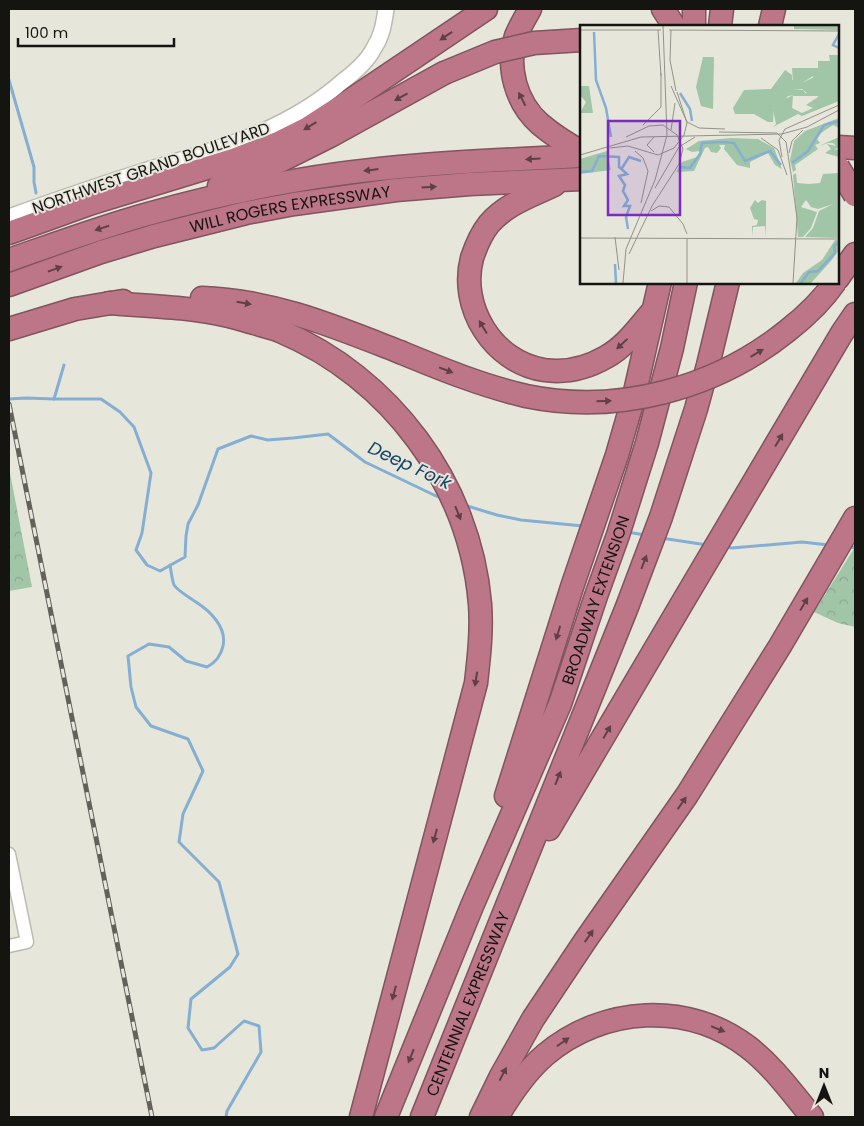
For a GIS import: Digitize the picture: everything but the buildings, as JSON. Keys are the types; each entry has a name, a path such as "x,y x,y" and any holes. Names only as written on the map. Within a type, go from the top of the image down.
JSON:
{"highway":[{"path":"9,233 92,202 233,160 278,143 308,128 486,9"},
{"path":"530,9 516,37 513,52 512,67 519,96 539,123 554,135 580,151"},
{"path":"663,9 673,25"},
{"path":"694,9 694,25"},
{"path":"720,25 722,9"},
{"path":"761,25 763,9"},
{"path":"770,25 774,9"},
{"path":"149,214 282,160 330,136 444,73 495,52 534,44 580,40"},
{"path":"839,148 855,148"},
{"name":"WILL ROGERS EXPRESSWAY","path":"9,260 95,230 149,214 278,184 396,167 580,156"},
{"path":"839,169 855,170"},
{"path":"839,171 855,196"},
{"path":"574,180 510,206 489,224 481,236 470,266 470,297 488,336 512,358 527,365 543,370 560,371 578,368 595,363 608,356 622,345 655,308"},
{"name":"WILL ROGERS EXPRESSWAY","path":"9,285 101,252 154,236 246,213 294,204 396,190 470,184 574,180"},
{"path":"839,277 854,255"},
{"path":"472,906 572,587 617,455 634,396 660,284"},
{"name":"BROADWAY EXTENSION","path":"472,906 560,704 641,463 667,367 686,284"},
{"name":"BROADWAY EXTENSION","path":"514,888 627,607 661,517 696,409 728,284"},
{"path":"9,330 75,310 109,303 165,297 206,298 241,302 280,310 328,324 488,386 527,396 567,402 607,402 679,389 734,366 769,346 800,321 833,284"},
{"path":"109,303 179,308 229,316 278,330 325,355 359,378 396,413 423,446 444,481 468,541 480,604 476,683 361,1117"},
{"path":"514,888 855,314"},
{"path":"481,1117 533,1019 585,941 688,796 780,646 855,518"},
{"name":"CENTENNIAL EXPRESSWAY","path":"422,1117 514,888"},
{"name":"CENTENNIAL EXPRESSWAY","path":"386,1117 472,906"},
{"path":"497,1117 527,1073 561,1042 597,1024 618,1018 644,1015 689,1019 715,1028 737,1039 769,1066 812,1117"}],"street":[{"name":"NORTHWEST GRAND BOULEVARD","path":"9,217 60,198 226,146 258,134 289,119 325,97 366,60 381,33 386,9"},
{"path":"9,854 27,942 9,946"}],"green space":[{"path":"9,468 32,587 9,591"},
{"path":"855,547 855,627 838,623 814,612"}],"waterway":[{"path":"9,80 34,167 36,193"},
{"path":"54,399 64,365"},
{"name":"Deep Fork","path":"9,399 101,399 120,412 134,427 151,473 142,533 136,550 147,565 160,571 185,557 188,524 198,505 218,449 251,436 268,440 328,434 365,462 442,498"},
{"name":"Deep Fork","path":"464,505 521,520 583,526"},
{"name":"Deep Fork","path":"627,532 645,535"},
{"name":"Deep Fork","path":"661,538 707,545"},
{"name":"Deep Fork","path":"726,547 802,542 829,545"},
{"name":"Deep Fork","path":"848,546 855,548"},
{"path":"170,565 174,585 207,610 220,626 224,639 223,646 219,656 207,667 186,661 169,647 149,644 128,656 131,687 136,707 151,726 188,739 203,771 183,814 179,842 219,882 238,954 230,967 191,999 188,1028 202,1050 214,1048 244,1021 259,1026 261,1052 227,1111 226,1117"}],"railway":[{"path":"9,404 152,1117"}]}
